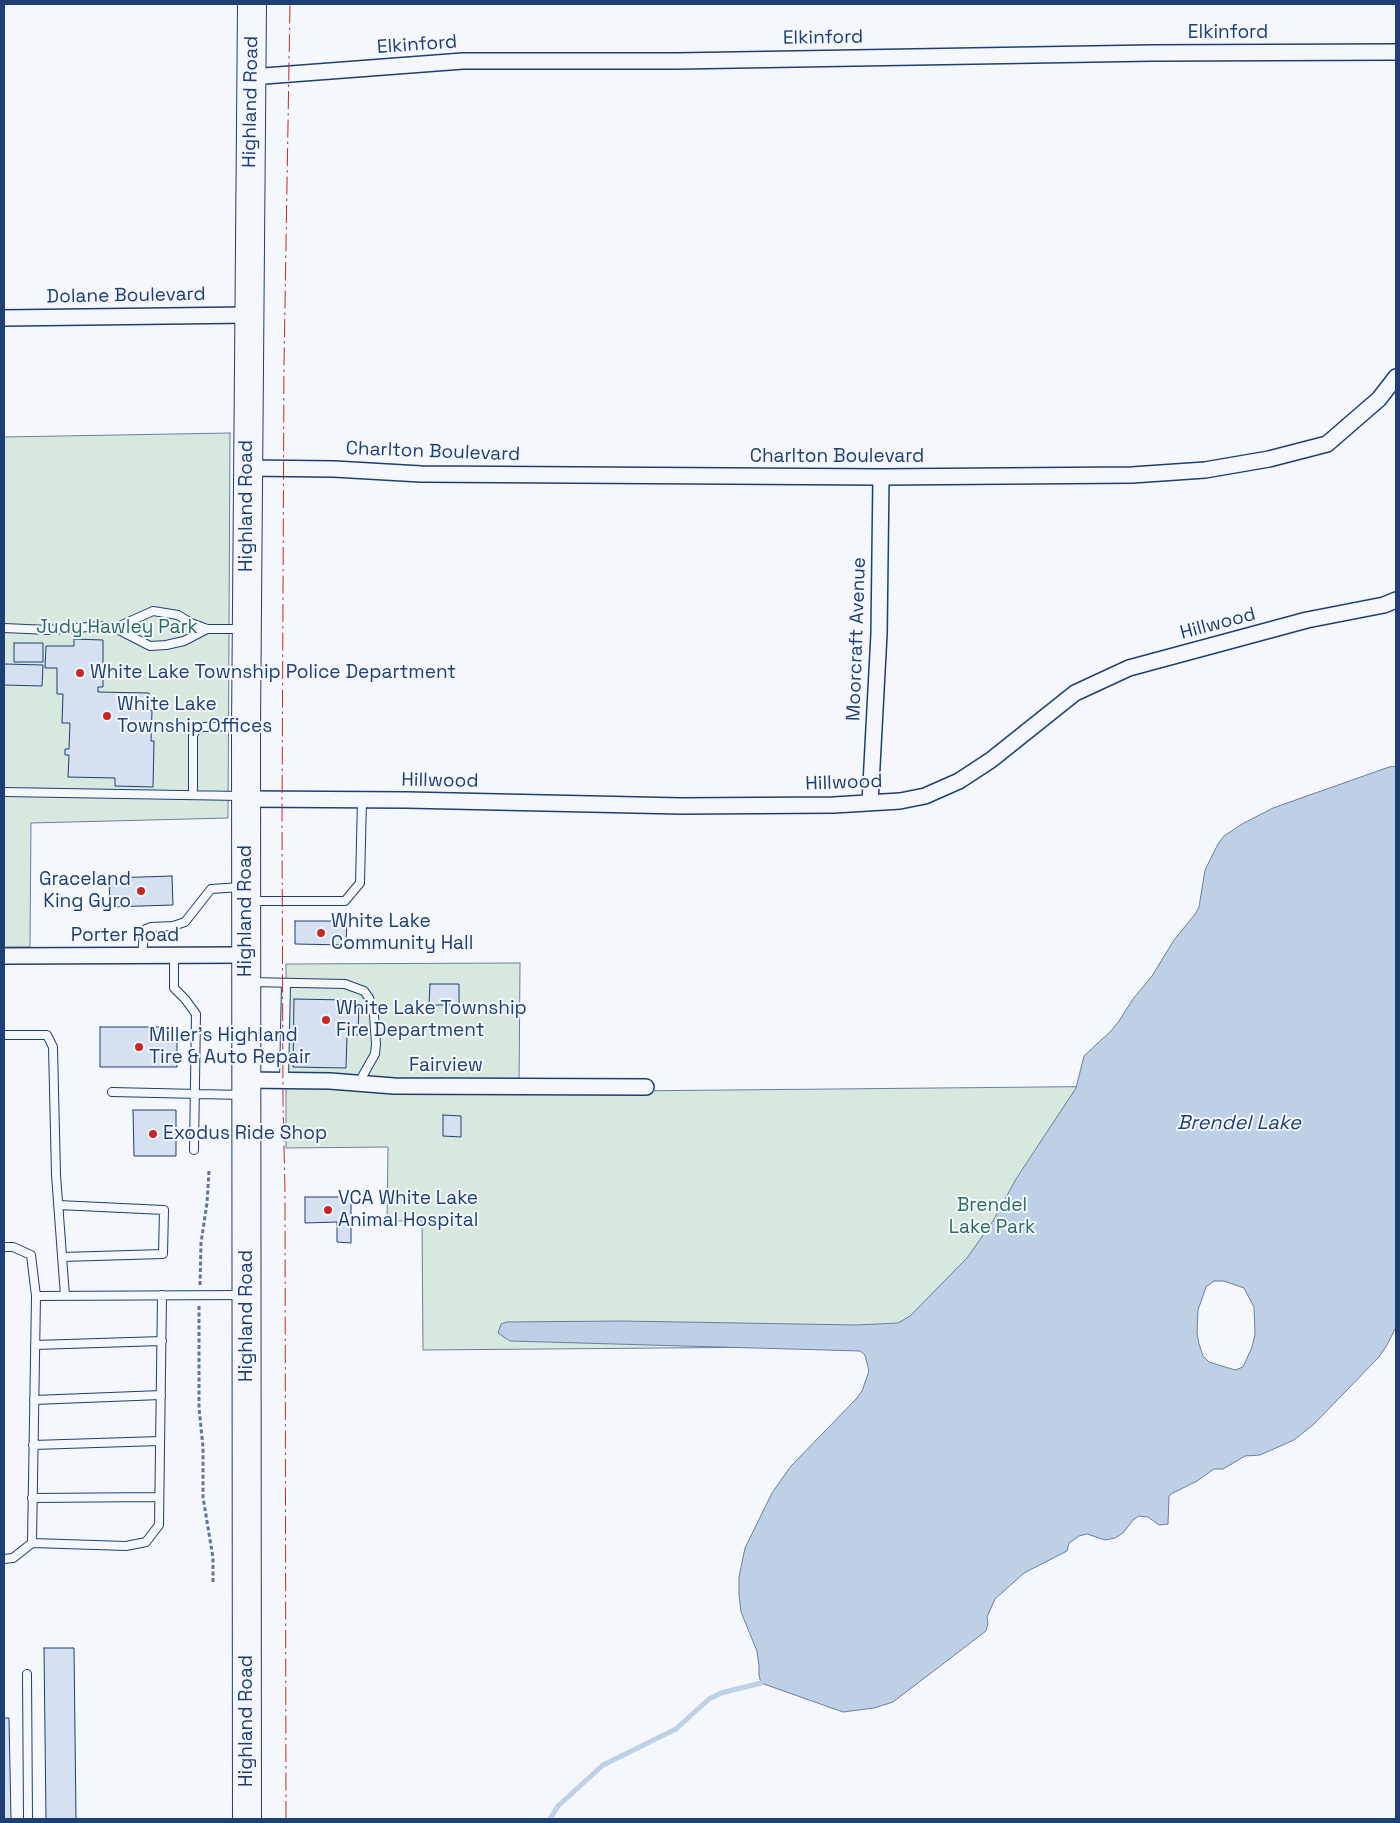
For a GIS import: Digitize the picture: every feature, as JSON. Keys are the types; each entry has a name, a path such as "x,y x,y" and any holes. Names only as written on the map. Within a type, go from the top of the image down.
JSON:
{"highway":[{"name":"Highland Road","path":"247,1819 246,629 252,4"}],"street":[{"name":"Elkinford","path":"251,78 463,61 677,61 1152,53 1396,52"},
{"name":"Dolane Boulevard","path":"4,318 248,315"},
{"name":"Charlton Boulevard","path":"247,468 334,469 421,474 881,477 1132,475 1205,470 1270,459 1328,444 1379,400 1396,377"},
{"name":"Moorcraft Avenue","path":"870,803 879,634 881,477"},
{"name":"Hillwood","path":"246,798 681,806 834,805 900,801 925,796 959,781 991,760 1075,694 1129,668 1307,620 1384,605 1396,600"},
{"name":"Porter Road","path":"4,956 246,955"},
{"name":"Fairview","path":"246,1088 284,1081 362,1083 394,1086 646,1087"}],"lane":[{"path":"115,628 153,611 178,615 191,623 207,629 246,629"},
{"path":"4,628 49,630 102,626 115,628 150,646 184,641 207,629"},
{"path":"193,795 193,736 195,731 201,727 246,726"},
{"path":"4,792 193,795 246,798"},
{"path":"142,956 146,930 151,927 173,926 185,922 211,889 246,894 345,901 360,883 362,800"},
{"path":"174,956 174,988 196,1014 194,1150"},
{"path":"246,982 345,984 364,991 369,998 374,1015 375,1054 362,1076 362,1083"},
{"path":"284,1081 286,983"},
{"path":"4,1036 47,1036 53,1047 58,1205 65,1296"},
{"path":"112,1092 196,1094 246,1088"},
{"path":"58,1205 164,1210 163,1254 62,1257"},
{"path":"4,1247 13,1247 31,1255 36,1296 32,1543"},
{"path":"36,1296 246,1294"},
{"path":"4,1559 13,1558 32,1543 126,1546 146,1542 159,1525 162,1295"},
{"path":"35,1345 162,1340"},
{"path":"34,1400 161,1395"},
{"path":"34,1445 160,1441"},
{"path":"32,1498 159,1496"},
{"path":"27,1674 28,1819"}],"path":[{"path":"209,1171 207,1203 201,1243 199,1408 203,1447 203,1497 213,1558 213,1582"}],"green space":[{"name":"Judy Hawley Park","path":"230,433 228,818 31,823 30,947 4,947 4,437"},
{"name":"Brendel Lake Park","path":"520,963 519,1092 1146,1086 1146,1344 423,1350 422,1221 387,1221 388,1147 286,1148 286,964"}],"water":[{"name":"Brendel Lake","path":"1396,766 1396,1327 1379,1357 1314,1424 1294,1440 1260,1455 1245,1456 1223,1469 1214,1469 1197,1481 1171,1494 1169,1496 1168,1524 1159,1525 1148,1517 1139,1516 1133,1520 1123,1533 1115,1538 1105,1540 1087,1534 1079,1536 1069,1543 1067,1551 1024,1573 995,1599 987,1617 986,1631 893,1702 874,1708 843,1712 761,1683 757,1651 741,1612 739,1577 745,1548 772,1493 791,1466 862,1391 869,1371 865,1355 860,1351 510,1341 498,1333 501,1324 507,1322 622,1321 856,1325 898,1323 910,1316 967,1258 993,1221 1016,1179 1076,1088 1084,1056 1119,1021 1133,999 1152,976 1174,940 1196,913 1199,907 1205,870 1224,836 1273,808","holes":["1214,1281 1224,1281 1244,1288 1254,1307 1255,1335 1252,1347 1243,1367 1235,1370 1209,1362 1203,1356 1197,1333 1198,1310 1206,1287"]}],"building":[{"name":"White Lake Township Offices","path":"74,639 103,640 103,687 98,687 98,692 149,693 149,710 152,710 151,741 154,741 153,787 115,786 115,778 68,777 69,755 65,755 65,749 69,749 70,723 62,723 63,694 57,694 57,668 45,668 46,646 74,646"},
{"path":"14,643 43,643 43,662 14,662"},
{"path":"4,664 43,665 42,686 4,685"},
{"name":"Graceland King Gyro","path":"172,876 173,905 110,907 109,878"},
{"name":"White Lake Community Hall","path":"295,921 347,921 346,945 295,944"},
{"path":"430,984 459,984 459,1005 429,1005"},
{"name":"White Lake Township Fire Department","path":"294,999 346,1000 346,1005 359,1005 358,1035 347,1035 346,1068 293,1067"},
{"name":"Miller's Highland Tire & Auto Repair","path":"100,1027 177,1027 177,1067 100,1067"},
{"path":"133,1110 176,1110 176,1156 134,1156"},
{"path":"443,1115 461,1116 461,1137 443,1136"},
{"name":"VCA White Lake Animal Hospital","path":"305,1197 351,1197 351,1243 337,1242 337,1222 305,1223"},
{"path":"44,1648 74,1648 76,1819 46,1819"},
{"path":"4,1718 9,1718 11,1819 4,1819"}],"waterway":[{"path":"550,1819 558,1806 603,1765 676,1729 709,1699 721,1693 761,1683"}],"power":[{"path":"286,1819 285,1191 282,823 284,365 290,4"}],"place":[{"name":"White Lake Township Police Department","path":"80,673"},
{"name":"White Lake Township Offices","path":"107,716"},
{"name":"Graceland King Gyro","path":"141,891"},
{"name":"White Lake Community Hall","path":"321,933"},
{"name":"White Lake Township Fire Department","path":"326,1020"},
{"name":"Miller's Highland Tire & Auto Repair","path":"139,1047"},
{"name":"Exodus Ride Shop","path":"153,1134"},
{"name":"VCA White Lake Animal Hospital","path":"328,1210"}]}
